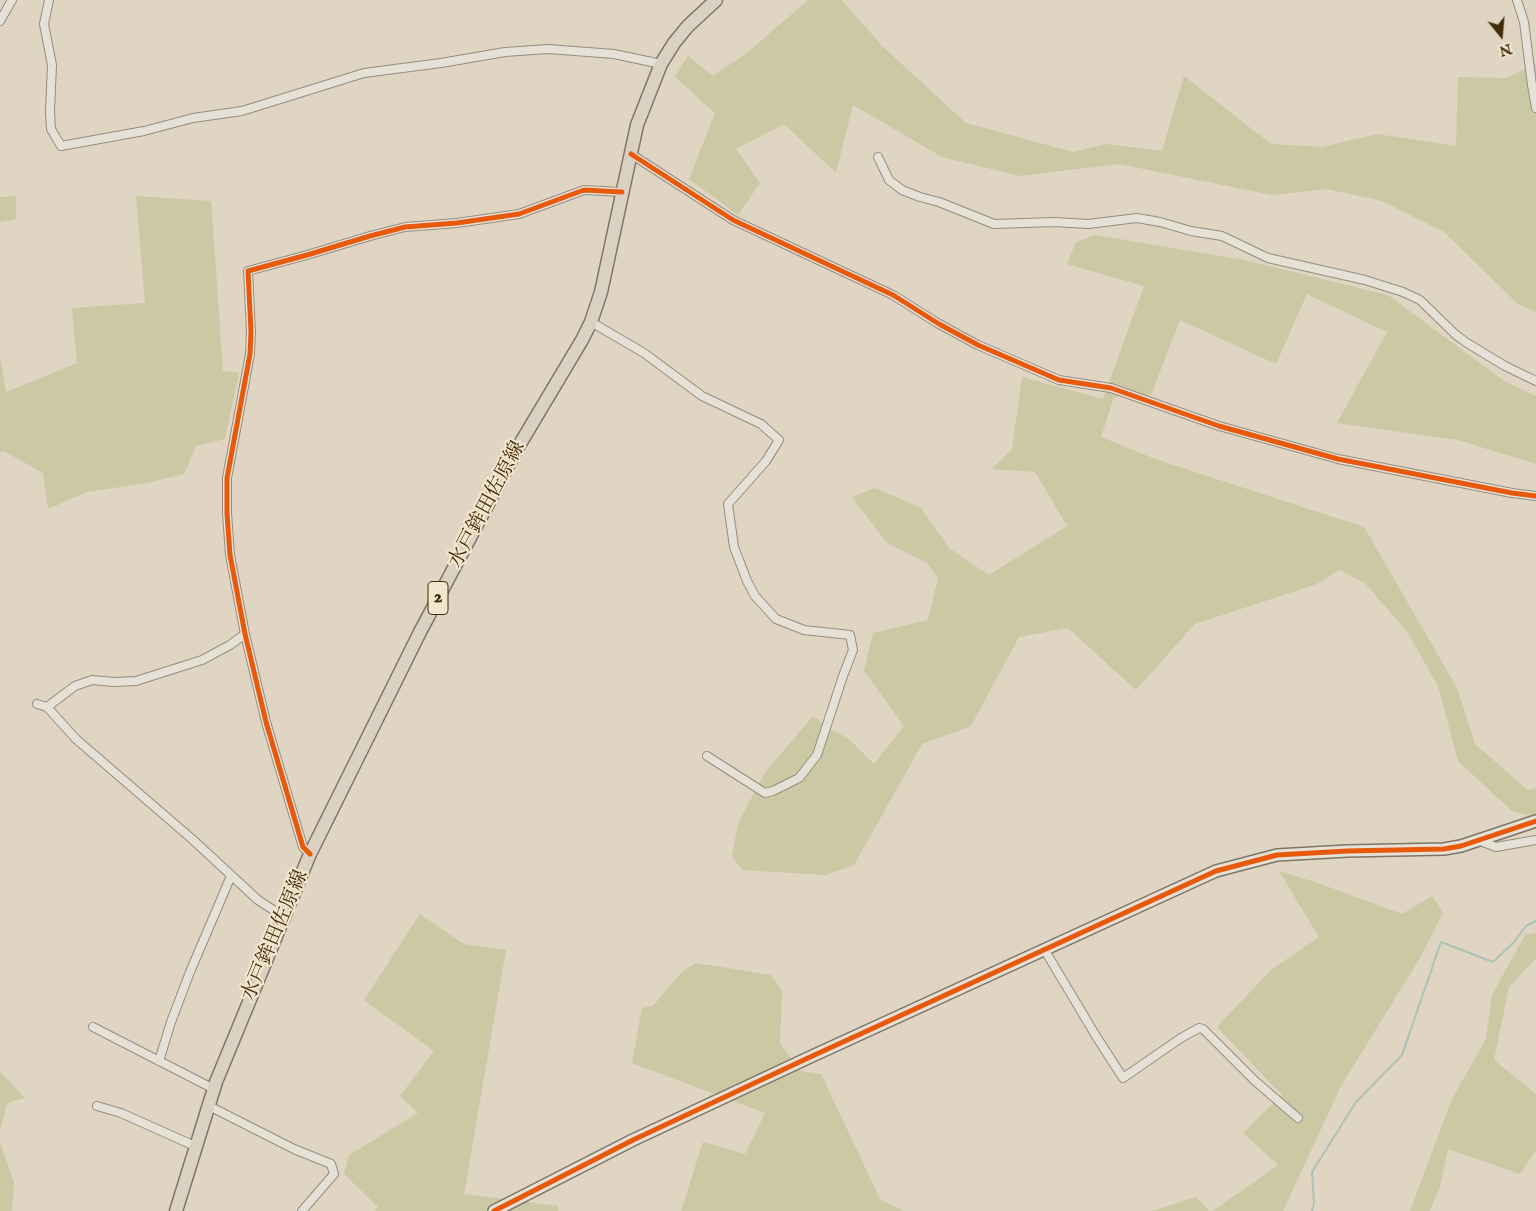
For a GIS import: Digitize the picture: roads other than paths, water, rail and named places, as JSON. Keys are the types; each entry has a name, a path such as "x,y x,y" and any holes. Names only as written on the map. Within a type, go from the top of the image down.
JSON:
{"main road":[{"name":"水戸鉾田佐原線","path":"176,1211 214,1089 310,854 425,624 517,449 582,340 590,322 601,292 638,125 661,64 674,43 688,26 716,0"}],"street":[{"path":"0,21 12,0"},
{"path":"49,0 44,24 52,66 50,112 52,129 61,146 144,131 193,118 242,111 364,74 506,52 548,50 614,54 661,64"},
{"path":"1517,0 1524,22 1536,108"},
{"path":"631,154 733,220 893,295 939,324 978,345 1059,380 1111,388 1219,426 1338,459 1536,496"},
{"path":"878,157 889,180 902,190 920,198 939,202 994,224 1054,222 1088,224 1138,218 1222,236 1268,258 1364,280 1403,292 1420,300 1468,344 1505,366 1536,381"},
{"path":"310,854 303,847 266,722 245,634 230,555 227,478 250,354 251,331 248,271 405,227 457,223 519,214 584,190 622,192"},
{"path":"590,322 644,353 702,396 761,424 779,440 766,461 728,504 734,548 746,582 754,596 776,619 804,630 850,635 854,650 843,676 817,755 799,778 773,791 765,792 707,756"},
{"path":"47,707 75,686 92,680 136,681 202,660 230,645 245,634"},
{"path":"37,704 47,707 76,739 192,839 258,900 284,917"},
{"path":"494,1211 642,1136 1216,871 1283,854 1444,849 1461,846 1536,821"},
{"path":"1478,840 1496,847 1536,840"},
{"path":"159,1061 190,972 231,876"},
{"path":"1044,949 1123,1078 1181,1038 1199,1028 1203,1029 1255,1081 1298,1118"},
{"path":"93,1027 214,1089"},
{"path":"97,1106 120,1113 196,1146"},
{"path":"209,1106 294,1150 331,1164 334,1174 302,1211"}],"waterway":[{"path":"1312,1211 1314,1204 1312,1172 1356,1102 1402,1055 1441,942 1493,962 1514,942 1526,926 1536,921"}]}
